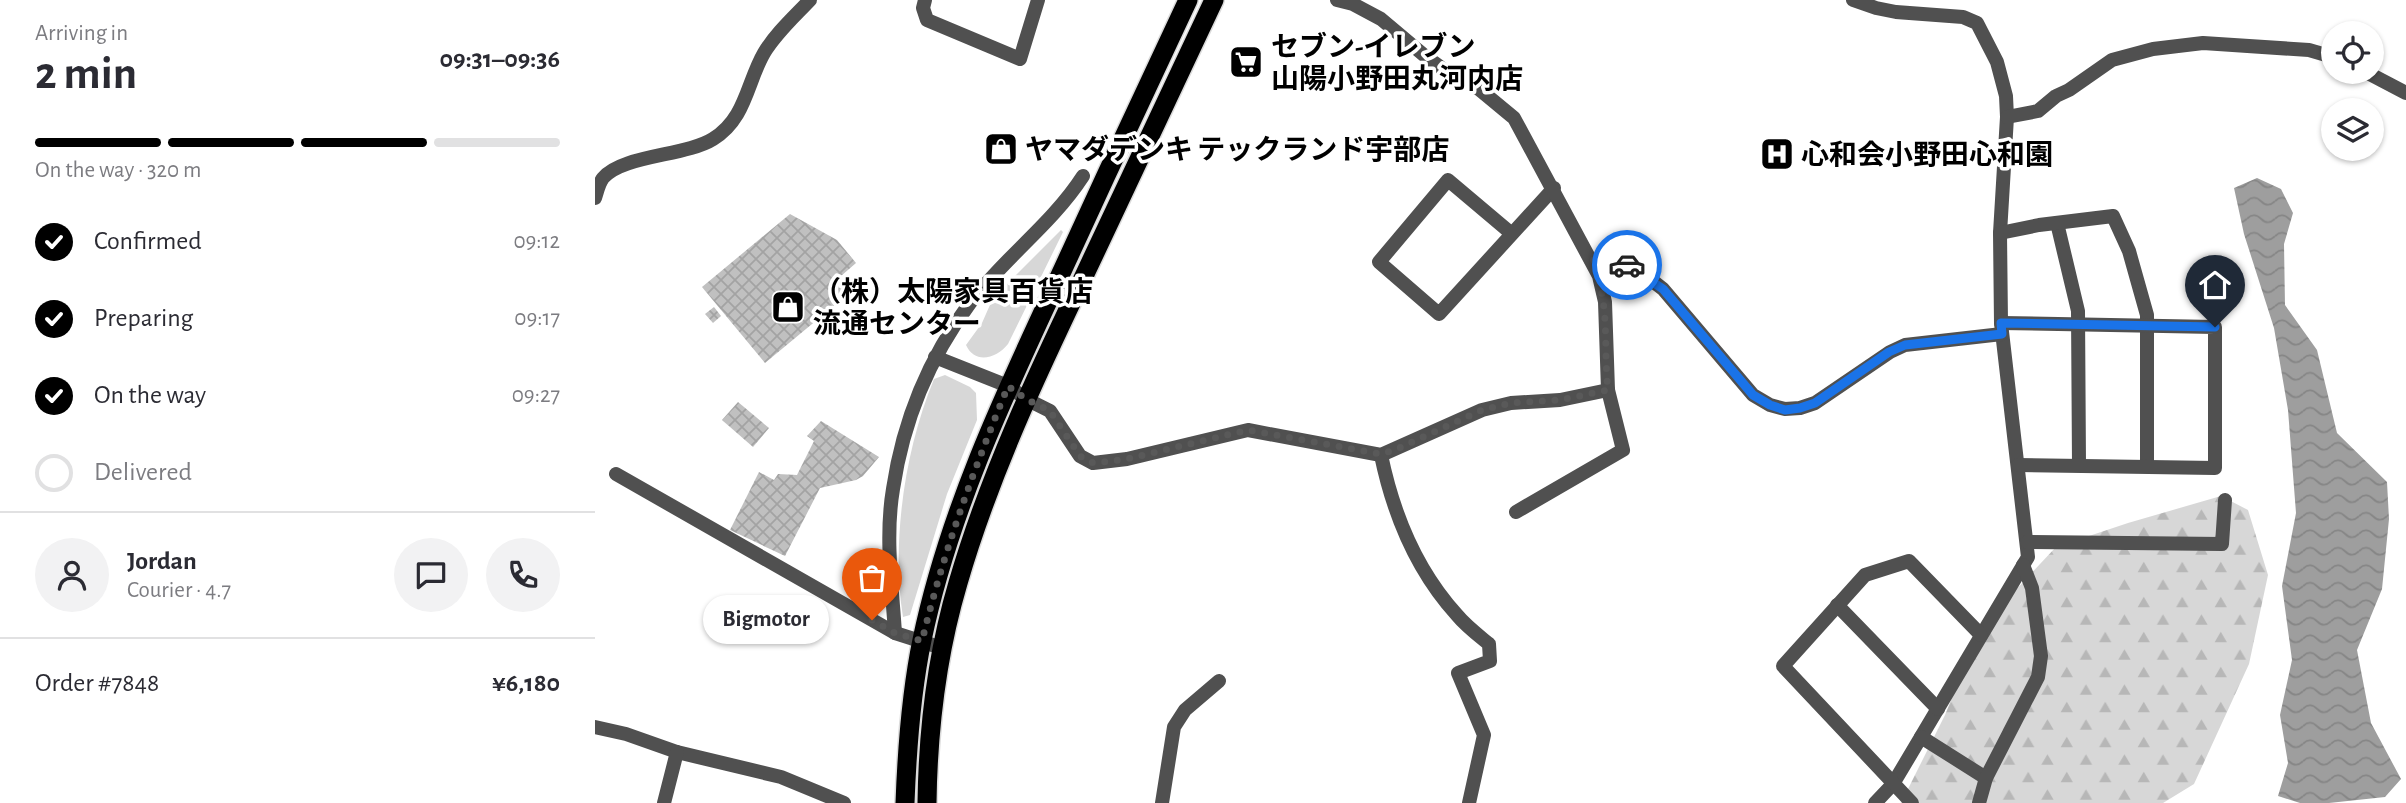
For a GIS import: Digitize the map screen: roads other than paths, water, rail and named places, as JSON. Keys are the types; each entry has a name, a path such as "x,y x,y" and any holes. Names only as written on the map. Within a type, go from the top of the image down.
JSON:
{"highway":[{"path":"905,803 908,744 922,641 938,574 971,478 1008,386 1188,0"},
{"path":"927,803 928,760 942,648 974,535 1026,399 1214,0"}],"street":[{"path":"595,198 603,179 616,168 698,147 724,131 735,119 746,99 762,56 772,41 810,0"},
{"path":"925,0 923,8 927,20 1020,59 1038,0"},
{"path":"1337,0 1353,4 1381,19 1425,56 1451,75 1479,89 1514,117 1599,276 1605,302 1608,390 1623,450 1516,512"},
{"path":"1853,0 1886,10 1963,17 1977,23 1997,62 2007,117 2000,233 2001,328 2028,556 1893,784 1875,803"},
{"path":"2007,117 2038,110 2112,60 2153,49 2203,43 2309,50 2321,54"},
{"path":"2384,81 2406,93"},
{"path":"895,633 890,557 892,491 916,397 935,358 970,303 1055,214 1083,176"},
{"path":"1513,234 1448,180 1379,262 1439,314 1513,234 1554,188"},
{"path":"2000,233 2113,216 2129,251 2147,315 2147,466"},
{"path":"2057,223 2078,323 2079,465"},
{"path":"1591,260 1612,260 1630,266 1663,289 1753,395 1785,410 1815,403 1889,352 1905,345 2001,328 2078,323 2215,327 2215,468 2018,465"},
{"path":"935,358 1008,386 1050,411 1080,456 1093,463 1127,459 1248,430 1381,454 1482,410 1511,403 1560,400 1608,390"},
{"path":"1381,454 1397,515 1416,555 1436,589 1457,616 1489,644 1490,661 1458,673 1484,735 1469,803"},
{"path":"616,474 895,633 942,648"},
{"path":"2027,542 2222,544 2225,500"},
{"path":"1912,803 1783,666 1864,575 1909,561 1981,635"},
{"path":"1979,803 1986,778 2038,677 2041,656 2032,588 2023,565"},
{"path":"1837,605 1938,709"},
{"path":"1162,803 1174,727 1185,710 1219,681"},
{"path":"595,727 626,734 677,752 781,777 844,803"},
{"path":"1921,737 1986,778"},
{"path":"664,803 677,752"}],"water":[{"path":"2257,178 2281,189 2293,213 2284,244 2285,305 2317,350 2337,433 2387,482 2389,519 2382,589 2357,650 2371,723 2401,779 2385,797 2300,803 2278,796 2288,763 2280,715 2292,660 2282,586 2296,513 2288,410 2274,328 2244,234 2234,188"}],"place":[{"name":"セブン-イレブン 山陽小野田丸河内店","path":"1246,62"},
{"name":"ヤマダデンキ テックランド宇部店","path":"1001,149"},
{"name":"心和会小野田心和園","path":"1777,154"},
{"name":"（株）太陽家具百貨店 流通センター","path":"788,307"},
{"name":"Bigmotor","path":"872,620"}]}
